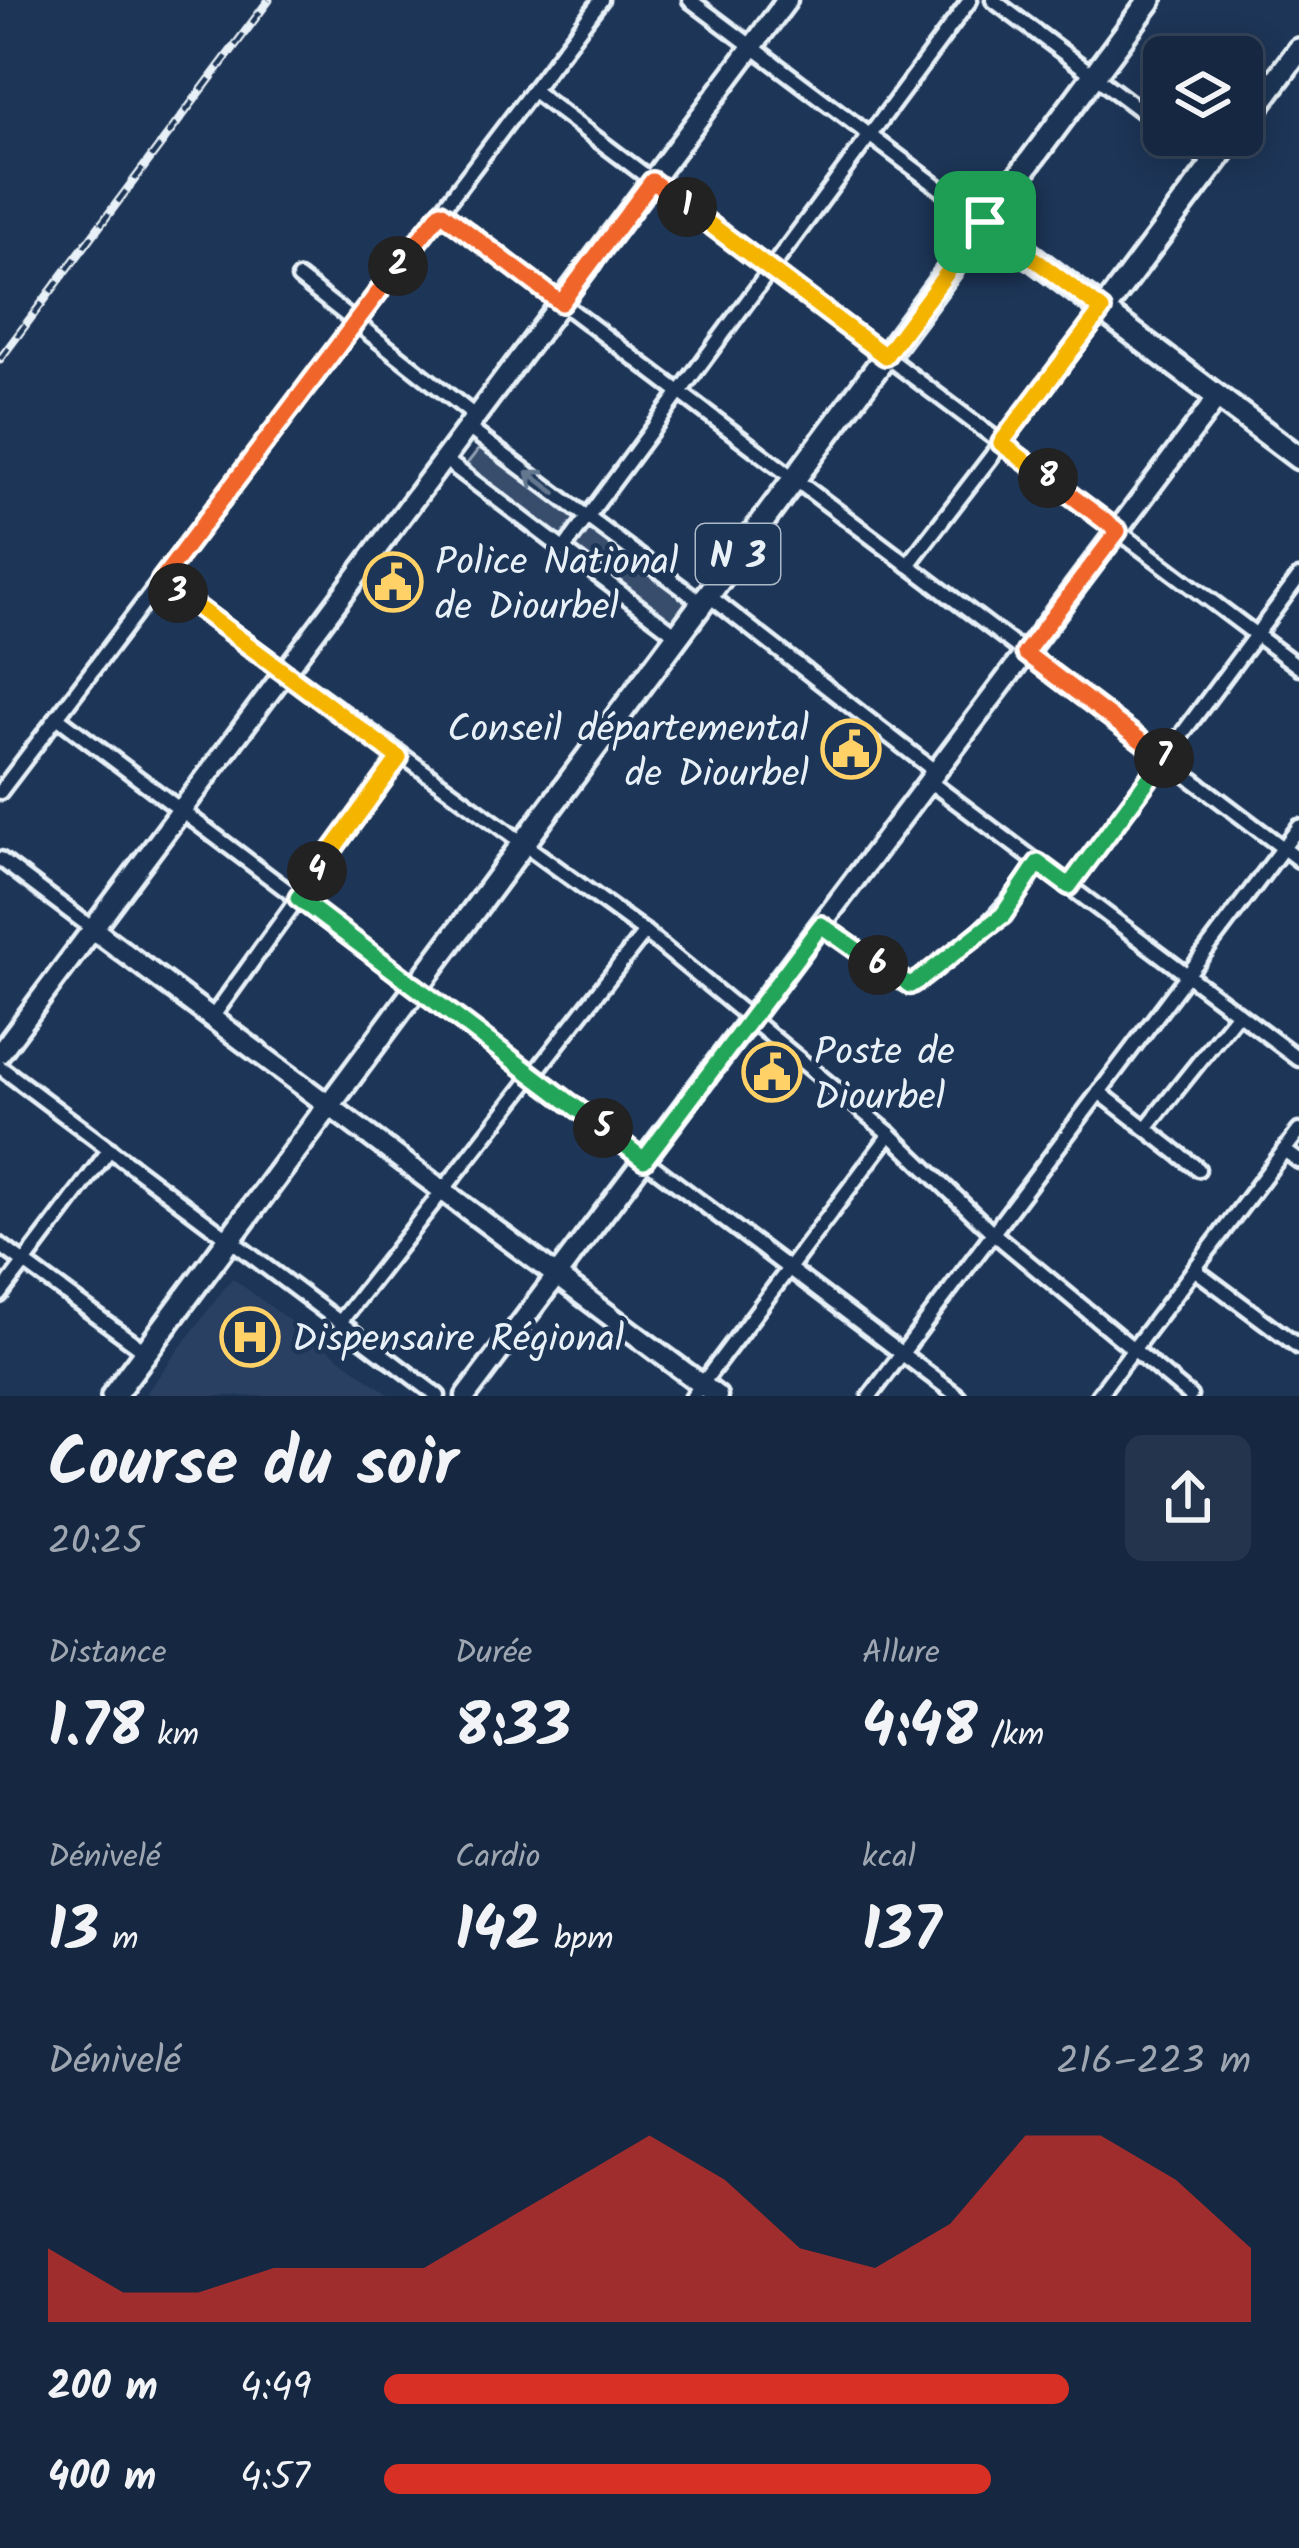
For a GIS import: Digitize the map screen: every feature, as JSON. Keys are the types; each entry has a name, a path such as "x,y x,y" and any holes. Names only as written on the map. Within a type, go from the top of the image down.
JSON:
{"main road":[{"name":"N 3","path":"113,1396 1150,0"},
{"path":"1263,98 1299,50"},
{"path":"1102,310 1219,156"},
{"path":"985,222 1299,458"}],"street":[{"path":"0,792 601,0"},
{"path":"690,0 985,222"},
{"path":"0,1053 787,0"},
{"path":"563,550 970,0"},
{"path":"993,0 1143,112"},
{"path":"532,91 1299,667"},
{"path":"1202,156 1213,164"},
{"path":"441,212 1299,860"},
{"path":"299,278 588,517 705,599 1038,863 1299,1059"},
{"path":"908,565 1102,310"},
{"path":"466,1396 1218,398"},
{"path":"444,459 678,636"},
{"path":"1069,886 1299,577"},
{"path":"161,580 399,758 645,932 890,1134 993,1233 1190,1396"},
{"path":"57,717 958,1396"},
{"path":"211,1019 399,758"},
{"path":"870,1396 1299,827"},
{"path":"0,860 704,1392 890,1134"},
{"path":"821,925 910,985 965,950 1003,915 1038,863"},
{"path":"340,1322 645,932"},
{"path":"1146,1128 1238,1013"},
{"path":"0,1066 438,1396"},
{"path":"1099,1092 1198,1169"},
{"path":"1099,1396 1299,1131"},
{"path":"0,1295 110,1150"},
{"path":"1285,1150 1299,1161"},
{"path":"0,1245 146,1352"},
{"path":"1194,1269 1299,1348"}],"shaded area":[{"path":"481,446 692,606 677,625 466,465"},
{"name":"Dispensaire Régional","path":"232,1278 391,1396 144,1396"}],"railway":[{"path":"0,359 269,0"}],"place":[{"name":"Police National de Diourbel","path":"393,582"},
{"name":"Conseil départemental de Diourbel","path":"851,749"},
{"name":"Poste de Diourbel","path":"772,1072"},
{"name":"Dispensaire Régional","path":"250,1337"}],"route":[{"path":"652,181 885,356 985,222 1102,310 1001,443 1118,531 1025,653 1164,758 1069,886 1038,863 1003,915 965,950 910,985 821,925 644,1160 298,898 399,758 161,580 441,212 561,303 652,181"}]}
